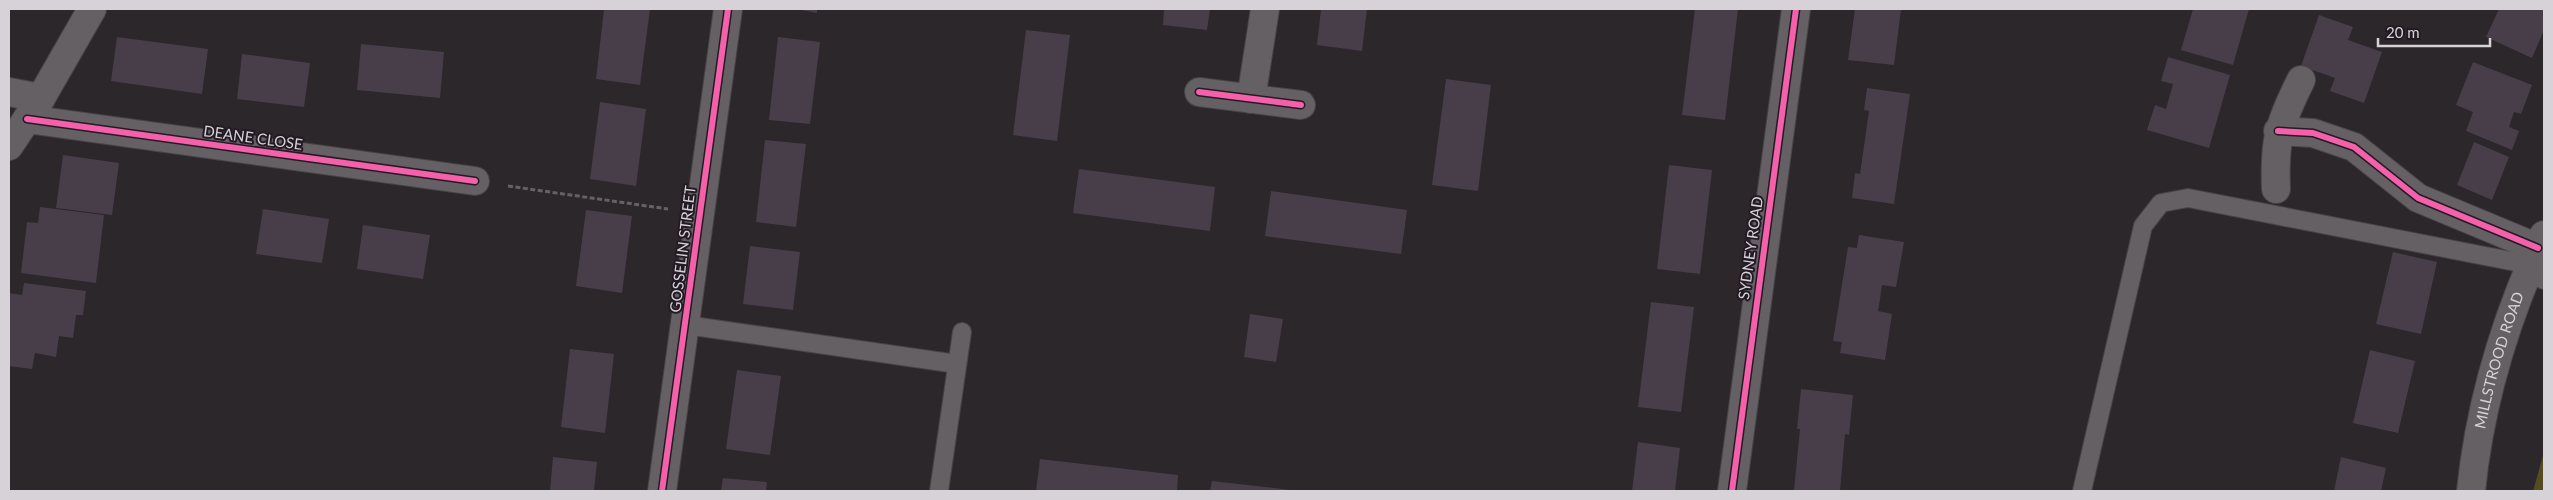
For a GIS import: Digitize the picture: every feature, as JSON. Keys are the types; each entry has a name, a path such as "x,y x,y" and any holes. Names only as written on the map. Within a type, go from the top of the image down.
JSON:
{"street":[{"path":"9,146 34,109 92,9"},
{"name":"GOSSELIN STREET","path":"662,491 728,9"},
{"path":"1251,99 1265,9"},
{"name":"SYDNEY ROAD","path":"1732,491 1796,9"},
{"path":"2276,189 2275,158 2278,131 2301,80"},
{"name":"DEANE CLOSE","path":"9,92 34,109 475,181"},
{"path":"1199,92 1301,105"},
{"path":"2278,131 2313,133 2354,146 2418,198 2537,260"},
{"name":"MILLSTROOD ROAD","path":"2471,491 2486,394 2504,332 2537,260"}],"lane":[{"path":"2082,491 2143,226 2161,203 2188,198 2537,260"},
{"path":"686,325 957,364"},
{"path":"939,491 962,332"}],"path":[{"path":"475,181 701,213"}],"shaded area":[{"path":"2544,452 2544,491 2533,491"}],"building":[{"path":"604,9 650,9 640,85 596,79"},
{"path":"796,9 817,9 817,13"},
{"path":"1164,9 1210,9 1207,30 1163,25"},
{"path":"1321,9 1367,9 1362,51 1317,45"},
{"path":"1695,9 1738,9 1725,120 1682,115"},
{"path":"1855,9 1901,9 1894,65 1848,60"},
{"path":"2193,9 2249,9 2233,65 2181,50"},
{"path":"2499,9 2544,9 2544,30 2532,58 2486,37"},
{"path":"2319,15 2353,27 2348,40 2382,52 2364,103 2330,91 2335,78 2301,66"},
{"path":"1026,30 1070,35 1057,141 1013,135"},
{"path":"117,37 208,49 202,94 111,81"},
{"path":"778,37 820,42 810,124 769,120"},
{"path":"361,44 444,52 440,98 357,90"},
{"path":"242,54 310,63 304,107 237,99"},
{"path":"2168,57 2230,75 2209,148 2147,130 2155,105 2166,109 2173,84 2161,81"},
{"path":"2473,62 2532,85 2521,114 2514,112 2509,127 2519,131 2512,150 2466,131 2473,112 2456,105"},
{"path":"1446,79 1491,85 1478,191 1432,185"},
{"path":"1867,88 1910,94 1894,204 1852,198 1855,173 1860,174 1869,111 1864,110"},
{"path":"600,102 646,109 636,186 590,179"},
{"path":"765,140 806,144 796,227 756,222"},
{"path":"2474,142 2509,157 2492,200 2457,185"},
{"path":"63,155 119,163 112,215 56,208"},
{"path":"1669,165 1712,170 1700,274 1657,269"},
{"path":"1079,169 1215,187 1210,231 1073,213"},
{"path":"1271,191 1407,210 1401,254 1265,236"},
{"path":"40,207 104,215 96,283 21,273 27,222 38,223"},
{"path":"263,209 329,219 322,263 256,254"},
{"path":"586,210 632,216 622,293 576,286"},
{"path":"363,225 430,235 423,279 357,269"},
{"path":"1859,235 1904,242 1896,287 1882,285 1878,311 1892,314 1885,360 1840,353 1842,342 1833,341 1848,247 1857,248"},
{"path":"750,246 800,252 793,310 743,304"},
{"path":"2393,252 2437,262 2421,334 2376,324"},
{"path":"24,283 86,291 83,315 76,315 73,338 59,336 56,357 35,353 32,369 9,366 9,293 22,295"},
{"path":"1651,302 1694,307 1681,412 1638,407"},
{"path":"1250,314 1283,319 1276,362 1244,357"},
{"path":"570,349 614,354 605,433 561,427"},
{"path":"2370,350 2415,361 2398,433 2353,423"},
{"path":"737,370 781,376 770,455 726,449"},
{"path":"1801,389 1853,395 1849,435 1845,434 1840,491 1794,491 1800,429 1797,429"},
{"path":"1638,442 1680,448 1675,491 1632,491"},
{"path":"553,457 597,462 594,491 550,491"},
{"path":"2341,457 2386,468 2381,491 2334,491"},
{"path":"1040,459 1178,475 1177,491 1036,491"},
{"path":"723,478 767,482 766,491 721,491"},
{"path":"1212,481 1291,490 1291,491 1210,491"}],"cycle path":[{"path":"662,491 728,9"},
{"path":"1732,491 1796,9"},
{"path":"1199,92 1301,105"},
{"path":"27,119 475,181"},
{"path":"2278,131 2313,133 2354,147 2418,198 2538,248"}]}
